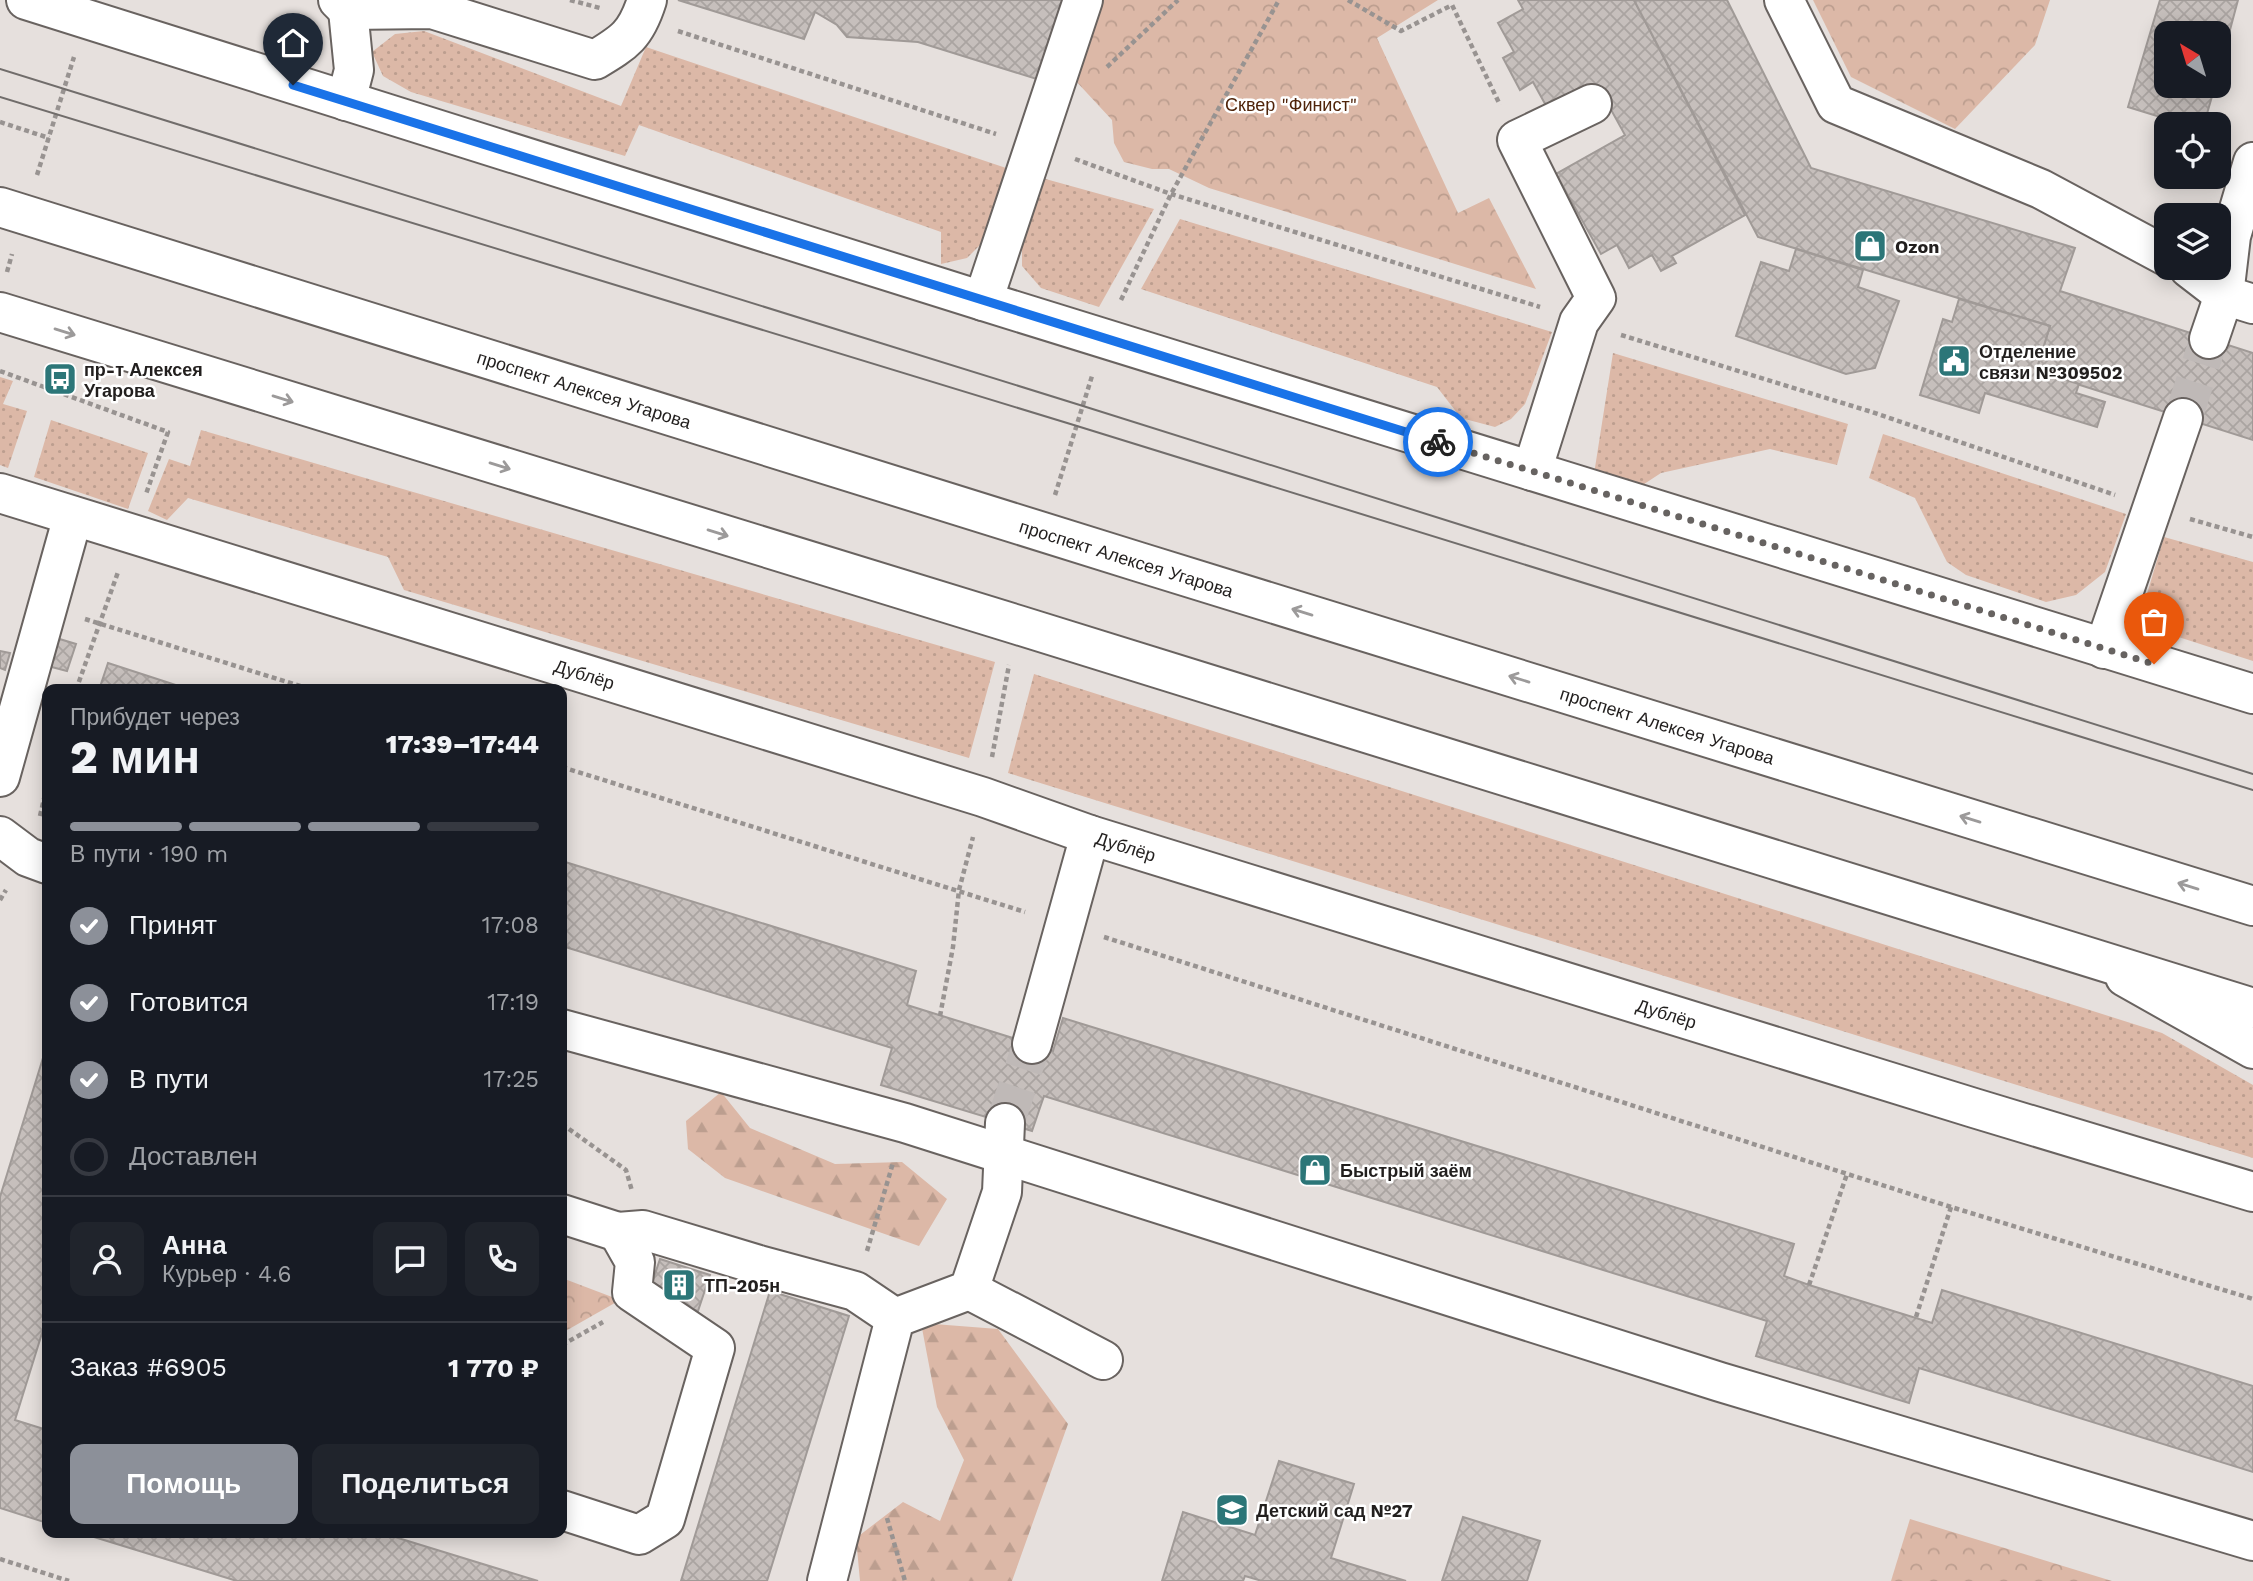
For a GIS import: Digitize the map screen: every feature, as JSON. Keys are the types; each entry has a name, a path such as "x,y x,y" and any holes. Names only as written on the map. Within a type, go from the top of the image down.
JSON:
{"street":[{"path":"26,0 104,15 346,101 2253,694"},
{"path":"983,301 1083,0"},
{"path":"1784,0 1836,104 2041,189 2154,250"},
{"path":"346,101 354,70 343,5 432,9 595,60 624,43 644,9"},
{"path":"1532,471 1579,322 1596,298 1517,140 1592,104"},
{"path":"2209,339 2239,299 2231,236 2253,162"},
{"name":"проспект Алексея Угарова","path":"12,210 1067,540 2253,906"},
{"path":"2208,280 2239,299"},
{"path":"2,296 1018,625 2253,1008"},
{"path":"2104,649 2183,418"},
{"name":"Дублёр","path":"0,493 983,797 1090,835 2253,1192"},
{"path":"3,755 48,609 73,516"},
{"path":"1032,1044 1090,835"},
{"path":"0,836 28,857 42,862"},
{"path":"2093,958 2253,1049"},
{"path":"567,1030 905,1123 1003,1138 1720,1382 2253,1541"},
{"path":"969,1290 1003,1192 1003,1138"},
{"path":"567,1215 855,1291 895,1318"},
{"path":"567,1512 639,1535 665,1519 715,1348 632,1292 635,1262 630,1231"},
{"path":"895,1318 969,1290 1103,1360"},
{"path":"827,1581 895,1318"}],"path":[{"path":"570,0 644,9 1035,147 1050,149 1171,194 1554,311 1579,322 1872,412 2153,507 2253,537"},
{"path":"1099,74 1178,0"},
{"path":"1348,0 1401,31 1452,5 1517,140"},
{"path":"2,296 12,210 49,138 104,15"},
{"path":"0,122 49,138"},
{"path":"0,371 168,432 145,498"},
{"path":"48,609 294,684"},
{"path":"78,684 99,623"},
{"path":"940,1016 953,947 958,890 983,797 1008,668"},
{"path":"567,769 958,890 1951,1208 2253,1299"},
{"path":"41,813 42,808"},
{"path":"855,1291 905,1123"},
{"path":"567,1128 625,1170 630,1231"},
{"path":"1810,1284 1847,1174"},
{"path":"1916,1317 1951,1208"},
{"path":"0,1559 69,1581"}],"green space":[{"name":"Сквер \"Финист\"","path":"1098,0 1438,0 1377,38 1458,213 1489,198 1536,289 1209,188 1169,169 1152,169 1124,162 1114,143 1112,120 1074,79"},
{"path":"1813,0 2050,0 2035,45 1955,129 1851,77"},
{"path":"424,31 621,106 646,47 1015,171 996,229 967,258 941,264 941,232 639,125 625,156 411,92 383,76 372,52 395,34"},
{"path":"1042,178 1154,209 1099,307 1041,288 1022,266 1022,236"},
{"path":"1180,219 1552,332 1525,404 1511,419 1495,427 1461,418 1437,387 1141,289"},
{"path":"1613,353 1848,424 1837,465 1770,449 1661,473 1638,488 1594,474"},
{"path":"0,377 13,381 3,404 27,411 8,468 0,465"},
{"path":"51,420 148,453 128,509 34,477"},
{"path":"201,430 995,662 969,758 404,590 388,557 188,498 167,520 148,511 169,459 190,466"},
{"path":"1883,434 2126,514 2105,572 2076,595 2046,602 1966,575 1947,562 1915,498 1869,478"},
{"path":"2164,537 2253,562 2253,661 2138,624"},
{"path":"1034,674 2162,1033 2253,1085 2253,1158 1008,773"},
{"path":"721,1092 750,1128 835,1164 902,1162 947,1199 919,1246 725,1178 688,1149 686,1121"},
{"path":"567,1280 620,1300 567,1330"},
{"path":"921,1323 998,1329 1068,1424 1012,1581 860,1581 856,1538 903,1502 940,1521 964,1460 937,1407"},
{"path":"1910,1519 2112,1581 1891,1581"}],"building":[{"path":"678,0 1064,0 1040,80 918,42 847,37 837,25 815,12 804,39"},
{"path":"1518,0 1634,0 1745,215 1672,256 1676,263 1661,271 1652,255 1629,268 1617,245 1601,254 1556,174 1625,135 1598,86 1550,113 1533,82 1520,90 1503,58 1514,52 1498,23 1523,9"},
{"path":"1634,0 1727,0 1811,168 2075,248 2060,291 2253,353 2253,440 2036,371 2050,326 1758,237"},
{"path":"2160,0 2238,0 2231,26 2231,21 2154,21 2154,98 2212,98 2207,112 2154,112 2154,115 2128,107"},
{"path":"1796,249 1863,270 1858,287 1899,301 1875,368 1846,374 1736,336 1761,262 1789,271"},
{"path":"1959,299 2050,326 2036,371 2079,384 2076,393 2105,402 2097,427 1985,393 1979,413 1920,395 1943,319 1952,322"},
{"path":"53,637 76,644 67,671 44,665"},
{"path":"0,651 10,653 5,670 0,668"},
{"path":"108,663 173,684 101,684"},
{"path":"567,863 916,971 907,1005 1053,1051 1063,1018 1794,1244 1784,1276 1809,1285 1932,1323 1942,1290 2253,1386 2253,1472 1919,1368 1909,1403 1756,1356 1767,1321 1044,1096 1032,1131 881,1085 892,1048 567,948"},
{"path":"42,1061 42,1333 15,1420 42,1428 42,1521 0,1508 0,1197"},
{"name":"ТП-205н","path":"660,1259 710,1275 698,1311 648,1295"},
{"path":"770,1291 849,1316 767,1581 681,1581"},
{"path":"1279,1461 1354,1484 1331,1558 1406,1581 1262,1581 1245,1576 1243,1581 1162,1581 1183,1512 1255,1535"},
{"path":"1463,1517 1540,1541 1527,1581 1442,1581"},
{"path":"97,1538 398,1538 538,1581 237,1581"}],"tunnel":[{"path":"2183,418 2209,339"},
{"path":"1005,1123 1032,1044"}],"tram line":[{"path":"0,69 2253,774"},
{"path":"0,97 1077,426 2253,790"}],"way so far":[{"path":"1438,442 2154,664"}],"place":[{"name":"Ozon","path":"1870,246"},
{"name":"Отделение связи №309502","path":"1954,361"},
{"name":"пр-т Алексея Угарова","path":"60,379"},
{"name":"Быстрый заём","path":"1315,1170"},
{"name":"ТП-205н","path":"679,1285"},
{"name":"Детский сад №27","path":"1232,1510"}],"route":[{"path":"293,85 1438,442"}]}
